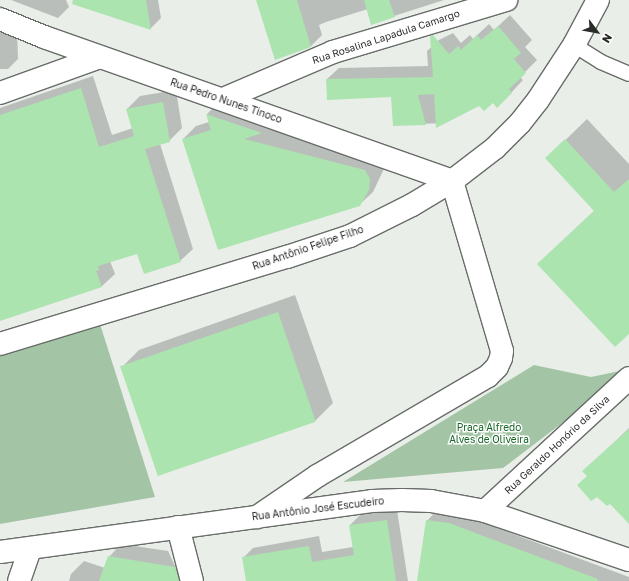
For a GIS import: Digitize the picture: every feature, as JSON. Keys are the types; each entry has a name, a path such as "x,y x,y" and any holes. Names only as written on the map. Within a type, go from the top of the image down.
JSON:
{"street":[{"name":"Rua Rosalina Lapadula Camargo","path":"223,99 333,52 506,0"},
{"name":"Rua Antônio Felipe Filho","path":"0,344 280,259 350,236 412,205 452,180 495,148 520,123 538,100 574,45 598,0"},
{"name":"Rua Pedro Nunes Tinoco","path":"0,19 100,57 452,180"},
{"path":"0,93 100,57"},
{"path":"256,517 317,476 488,376 497,367 501,358 502,350 452,180"},
{"name":"Rua Geraldo Honório da Silva","path":"485,511 629,378"},
{"name":"Rua Antônio José Escudeiro","path":"0,552 372,501 402,500 431,502 485,511 629,560"},
{"path":"178,527 192,581"},
{"path":"19,581 30,549"}],"lane":[{"path":"574,45 601,62 629,74"}],"green space":[{"path":"100,324 155,497 0,524 0,356"},
{"name":"Praça Alfredo Alves de Oliveira","path":"534,365 591,377 629,369 629,372 503,468 343,482"}],"building":[{"path":"73,0 146,0 151,30 72,4"},
{"path":"256,0 297,0 311,47 275,60"},
{"path":"364,0 389,0 395,17 371,25"},
{"path":"498,26 521,53 514,59 526,73 509,89 512,93 497,108 493,103 484,111 479,106 436,128 434,94 418,95 426,125 393,126 391,97 327,100 326,79 433,77 430,36 433,35 449,54 458,46 461,50 477,35 481,40"},
{"path":"81,88 99,147 134,136 126,109 163,102 170,142 145,149 181,262 144,274 137,254 98,266 99,270 96,271 102,287 0,321 0,115"},
{"path":"206,114 262,133 244,139 365,170 370,179 369,190 360,206 218,250 182,139 211,130"},
{"path":"565,139 614,192 629,179 629,334 615,347 537,264 594,211 545,158"},
{"path":"278,312 316,422 158,476 120,366"},
{"path":"629,429 629,524 610,504 607,506 597,497 591,501 577,485 587,476 582,471"},
{"path":"387,520 396,581 246,581 242,557 309,546 312,562 354,555 349,525"},
{"path":"426,520 449,523 598,579 597,581 417,581"},
{"path":"108,556 175,567 179,581 99,581"}]}
